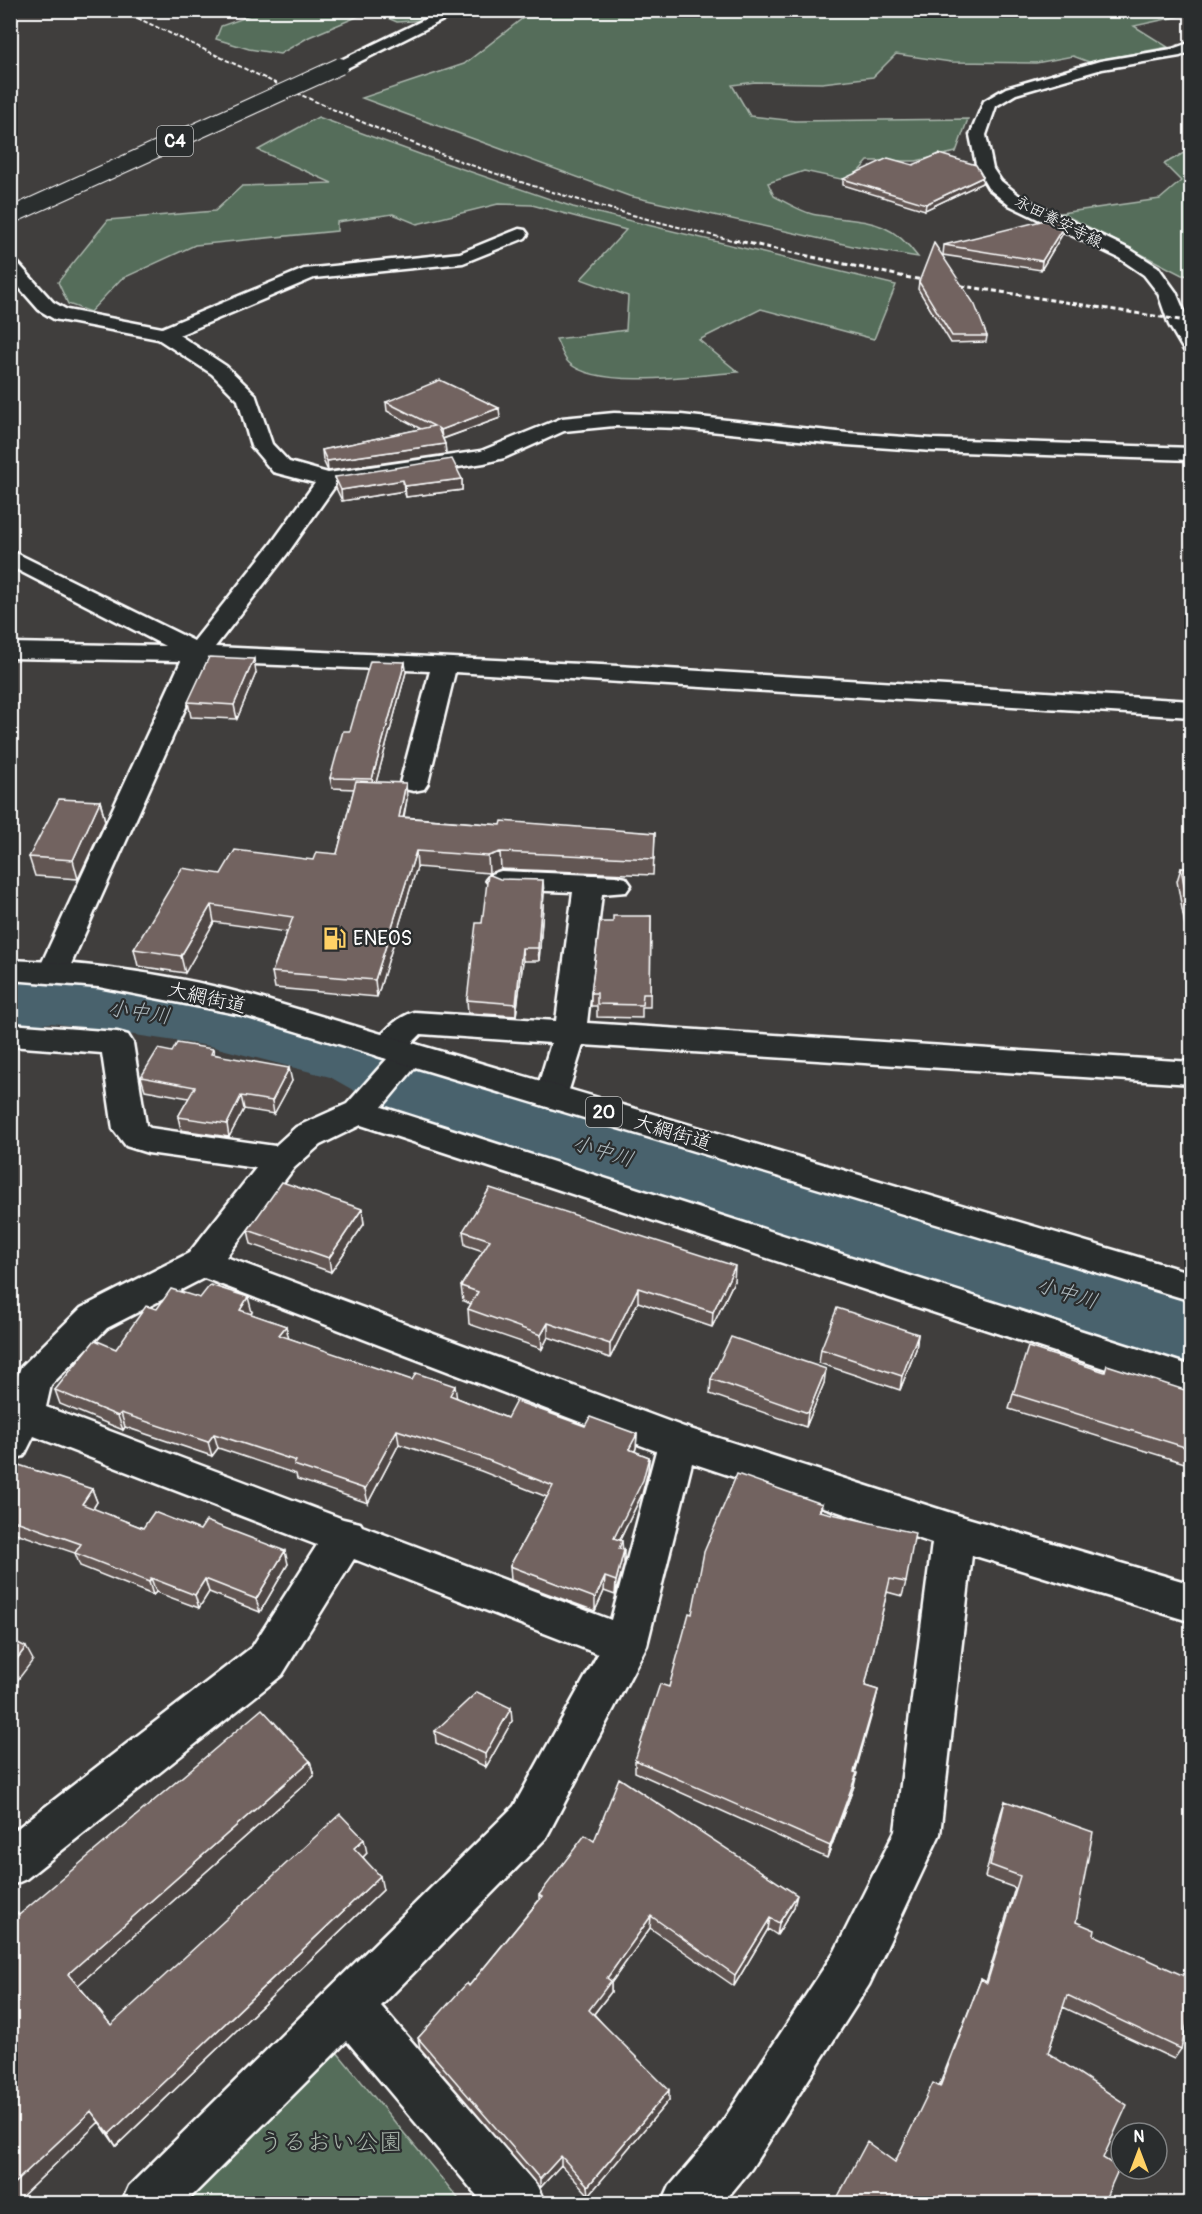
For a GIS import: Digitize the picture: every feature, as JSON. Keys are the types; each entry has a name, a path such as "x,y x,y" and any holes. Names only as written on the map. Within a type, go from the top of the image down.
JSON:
{"main road":[{"name":"C4","path":"10,216 340,66 456,10"},
{"name":"永田養安寺線","path":"1191,46 1174,53 1100,65 1011,91 989,104 978,135 985,169 994,184 1016,201 1125,254 1151,271 1167,292 1179,325 1191,348"},
{"path":"164,334 311,273 463,258 519,234"},
{"path":"10,265 46,306 61,315 164,334 219,370 248,398 262,446 281,467 328,480 484,457 506,451 563,424 580,421 677,421 861,440 1191,454"},
{"path":"53,971 198,652 279,549 328,480"},
{"path":"10,557 198,652"},
{"path":"10,650 198,652 444,664 1191,709"},
{"path":"414,783 444,664"},
{"path":"501,880 602,885 570,1034 551,1096"},
{"name":"大網街道","path":"10,970 53,971 101,976 245,1005 1191,1287"},
{"path":"626,1645 346,1536 18,1430 34,1378 94,1318 202,1263 282,1159 308,1136 358,1112 399,1051 414,1023 1191,1073"},
{"path":"10,1035 117,1043 130,1129 138,1137 148,1141 282,1159"},
{"path":"358,1112 1191,1382"},
{"path":"202,1263 678,1442 954,1532 1191,1603"},
{"path":"147,2204 530,1822 626,1645 678,1442"},
{"path":"688,2204 733,2151 852,1968 917,1834 954,1532"},
{"path":"10,1863 267,1661 346,1536"},
{"path":"348,2005 519,2204"}],"green space":[{"path":"793,10 837,15 1161,10 1180,16 1134,26 1168,47 1089,62 1073,56 1036,63 951,62 896,54 873,77 822,83 755,82 732,85 750,116 795,121 968,119 956,152 916,161 868,161 850,181 804,171 768,183 774,196 806,212 861,221 885,228 896,234 918,257 857,247 629,196 362,98 464,64 532,11"},
{"path":"222,11 371,11 309,37 280,54 249,49 216,39 221,26 247,17"},
{"path":"371,11 429,11 425,20 397,22"},
{"path":"318,117 573,207 896,285 874,339 761,309 699,340 738,372 650,379 602,376 583,371 569,363 556,339 626,330 628,296 581,279 626,230 532,205 498,204 417,224 393,214 337,222 337,231 195,245 121,279 90,312 68,304 58,282 108,220 215,211 242,186 332,183 258,150"},
{"path":"1191,149 1191,276 1182,275 1061,213 1160,199 1181,181 1164,164"},
{"name":"うるおい公園","path":"336,2051 462,2203 177,2204"}],"building":[{"path":"939,154 976,165 983,177 926,204 843,179 888,158 913,165"},
{"path":"1053,218 1065,224 1042,261 944,245"},
{"path":"934,243 975,305 987,336 952,336 919,282"},
{"path":"440,380 499,408 441,430 438,428 445,444 327,461 322,450 434,426 386,402"},
{"path":"452,459 462,479 405,486 403,480 341,490 335,477"},
{"path":"209,657 254,659 234,705 188,702"},
{"path":"370,661 405,662 372,779 330,778 343,731 350,731"},
{"path":"356,781 406,783 399,817 501,825 502,821 655,833 654,859 500,852 488,856 416,851 375,980 272,972 293,917 211,905 181,956 134,949 182,868 221,874 235,850 313,860 316,852 337,854"},
{"path":"59,799 100,801 73,860 29,857"},
{"path":"1181,868 1191,869 1191,924"},
{"path":"488,874 500,879 543,880 538,948 522,948 516,1004 467,1000 476,923 482,923"},
{"path":"613,916 651,916 650,994 643,994 642,1005 597,1004 597,993 591,993 600,922 613,922"},
{"path":"177,1043 213,1049 211,1054 289,1068 272,1101 241,1096 227,1124 178,1117 195,1087 141,1077 158,1049 172,1052"},
{"path":"282,1182 362,1209 329,1258 248,1230"},
{"path":"490,1188 735,1266 713,1312 638,1288 610,1344 548,1323 541,1335 468,1309 478,1292 461,1286 490,1240 463,1231"},
{"path":"210,1285 248,1297 240,1310 286,1326 279,1335 412,1380 416,1373 455,1386 450,1395 507,1418 516,1401 585,1426 590,1417 637,1434 629,1449 649,1457 643,1480 614,1538 622,1541 619,1549 624,1550 616,1581 605,1577 595,1598 510,1566 553,1486 480,1457 397,1430 365,1489 294,1465 296,1461 214,1434 208,1442 121,1413 118,1416 55,1390 95,1340 116,1349 146,1306 157,1309 171,1289 200,1298"},
{"path":"837,1308 918,1334 902,1376 821,1349"},
{"path":"731,1337 826,1369 808,1413 711,1379"},
{"path":"1028,1347 1105,1372 1107,1365 1191,1392 1191,1449 1013,1394"},
{"path":"19,1465 92,1489 82,1504 143,1528 154,1512 200,1530 206,1521 285,1551 256,1599 205,1579 195,1595 151,1578 149,1582 75,1553 81,1544 10,1519 10,1478"},
{"path":"737,1474 822,1504 819,1511 915,1533 906,1582 890,1579 865,1686 878,1690 854,1772 857,1773 830,1846 635,1760 660,1684 669,1687 689,1613 692,1614 704,1552"},
{"path":"10,1639 26,1647 10,1668"},
{"path":"477,1692 511,1708 485,1754 435,1731"},
{"path":"262,1709 310,1761 68,1974 111,2025 340,1814 364,1839 354,1848 380,1876 109,2134 91,2111 10,2187 10,1905 19,1915"},
{"path":"619,1778 797,1895 779,1923 770,1918 735,1975 651,1916 607,1978 611,1981 589,2010 669,2090 588,2186 561,2156 540,2179 418,2038 467,1983 469,1986 542,1897 539,1895 585,1835 594,1841"},
{"path":"1005,1801 1093,1832 1076,1922 1095,1930 1094,1935 1191,1979 1191,2007 1181,2049 1067,1995 1048,2053 1127,2105 1120,2121 1109,2121 1109,2145 1103,2158 1109,2162 1109,2181 1113,2181 1103,2204 834,2204 867,2142 895,2162 933,2083 940,2087 981,1979 987,1983 1020,1876 990,1865"}],"waterway":[{"name":"小中川","path":"10,1004 52,1000 210,1023 351,1058 415,1093 1192,1332"}],"railway":[{"path":"120,10 346,115 462,162 580,200 740,242"},
{"path":"734,240 905,277 1192,322"}],"place":[{"name":"ENEOS","path":"335,938"}]}
